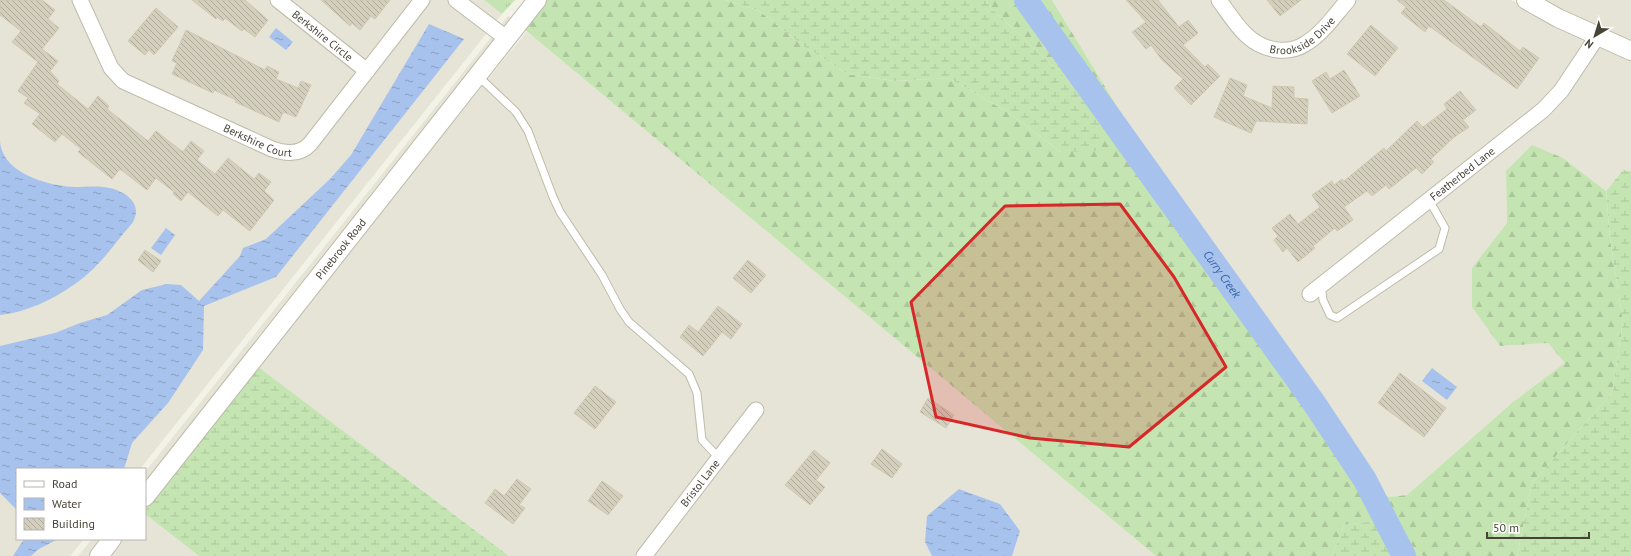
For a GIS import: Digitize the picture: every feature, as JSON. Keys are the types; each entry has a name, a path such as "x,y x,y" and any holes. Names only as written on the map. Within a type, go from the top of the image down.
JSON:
{"street":[{"name":"Berkshire Court","path":"80,0 111,68 123,81 283,152 298,152 307,148 422,0"},
{"name":"Berkshire Circle","path":"278,0 367,71"},
{"path":"456,0 506,38"},
{"name":"Pinebrook Road","path":"146,496 537,0"},
{"name":"Brookside Drive","path":"1219,0 1247,37 1263,47 1282,50 1294,49 1305,44 1315,36 1348,0"},
{"path":"1526,0 1597,37 1631,51"},
{"name":"Featherbed Lane","path":"1315,290 1543,110 1564,86 1597,37"},
{"name":"Bristol Lane","path":"644,556 756,410"},
{"path":"99,556 111,540"}],"lane":[{"path":"477,75 516,112 528,131 558,207 602,275 620,309 629,322 690,374 697,393 702,440 719,458"},
{"path":"1315,290 1323,300 1330,315 1337,318 1439,248 1445,228 1429,200"}],"highlighted area":[{"path":"1120,204 1174,277 1226,367 1129,447 1030,438 936,417 911,302 1005,206"}],"shaded area":[{"path":"0,0 484,0 502,14 141,468 16,468 16,540 83,540 70,556 0,556"},
{"path":"1052,0 1511,0 1631,59 1631,171 1623,170 1606,191 1563,158 1506,171 1507,223 1472,269 1500,346 1548,343 1566,363 1513,402 1407,495 1388,497 1167,188"},
{"path":"1542,0 1631,0 1631,43 1600,30"},
{"path":"508,16 512,19 146,485 146,471"},
{"path":"527,31 1156,556 1012,556 1020,531 1000,504 959,489 925,542 932,556 509,556 257,366"},
{"path":"146,515 199,556 108,556 120,540 146,540"},
{"path":"91,540 102,540 90,556 78,556"}],"green space":[{"path":"484,0 515,0 502,14"},
{"path":"546,0 725,0 758,10 805,47 848,74 894,81 949,78 1009,113 1061,152 1058,71 991,8 986,0 1052,0 1167,188 1388,497 1407,495 1513,402 1565,363 1548,343 1500,346 1472,307 1472,268 1507,223 1506,171 1532,145 1563,158 1606,191 1610,239 1623,322 1612,393 1532,483 1517,556 1423,556 1382,520 1344,525 1332,556 1156,556 523,28"},
{"path":"725,0 986,0 991,8 1058,71 1104,118 1096,151 1061,152 1009,113 949,78 894,81 848,74 805,47 758,10"},
{"path":"1623,170 1631,171 1631,556 1517,556 1532,483 1612,393 1623,322 1610,239 1606,191"},
{"path":"257,366 509,556 199,556 146,515 146,508"},
{"path":"1382,520 1423,556 1332,556 1344,525"}],"water":[{"path":"429,24 464,39 276,277 204,306 203,350 168,403 132,443 124,468 16,468 16,509 0,493 0,346 55,333 80,323 107,315 142,290 167,284 181,285 199,301 240,256 243,248 266,239 330,179 351,155"},
{"path":"276,28 293,42 286,50 269,37"},
{"path":"0,140 3,152 9,162 18,170 29,176 42,181 67,186 109,188 121,192 127,196 135,205 136,211 134,220 130,226 101,261 82,279 66,290 30,308 0,315"},
{"path":"166,228 175,235 161,255 151,248"},
{"path":"1432,368 1457,387 1447,400 1422,381"},
{"path":"959,489 1000,504 1020,531 1012,556 932,556 925,542 927,516"},
{"path":"23,540 56,540 39,549 31,556 13,556"}],"building":[{"path":"0,0 42,0 55,10 48,19 59,28 42,49 58,61 50,71 59,81 57,84 88,109 98,96 109,106 107,109 148,141 156,131 183,152 191,141 204,151 197,160 215,174 228,158 254,179 259,173 271,182 264,191 274,200 250,231 223,210 218,216 188,192 181,201 173,194 174,192 156,178 147,190 120,169 112,179 78,152 81,149 62,134 55,142 32,124 40,114 24,103 28,98 18,91 38,62 12,42 21,31 0,15"},
{"path":"192,0 245,0 268,20 255,37 244,29 242,31 225,18 223,21 217,17 216,19"},
{"path":"321,0 390,0 375,19 371,16 360,30 352,23 350,26"},
{"path":"1126,0 1158,0 1179,27 1188,20 1198,33 1183,45 1205,67 1208,64 1220,76 1191,105 1174,88 1183,79 1162,60 1151,45 1146,49 1132,32 1146,22"},
{"path":"1267,0 1301,0 1280,16"},
{"path":"1397,0 1444,0 1481,27 1484,23 1520,51 1523,47 1539,58 1517,89 1429,26 1425,32 1401,13 1406,7"},
{"path":"156,8 178,27 154,55 149,50 145,55 128,41"},
{"path":"1371,25 1398,48 1375,76 1347,54"},
{"path":"186,30 265,70 267,66 279,72 276,79 298,88 301,81 311,85 296,117 283,112 279,122 235,102 236,100 214,90 213,93 172,74 177,63 172,61"},
{"path":"1344,70 1360,96 1332,113 1312,81 1326,72 1330,79"},
{"path":"1230,78 1247,85 1243,96 1272,108 1273,86 1294,87 1294,98 1308,99 1307,124 1256,121 1251,133 1214,117"},
{"path":"1460,91 1476,110 1463,120 1469,127 1453,138 1431,159 1434,162 1422,174 1416,168 1389,189 1386,185 1372,196 1367,191 1344,207 1353,220 1337,231 1335,228 1313,246 1315,248 1298,262 1287,248 1283,252 1274,240 1278,236 1272,228 1290,214 1298,224 1320,207 1312,195 1332,181 1334,185 1342,179 1344,181 1384,148 1386,151 1417,121 1423,127 1447,109 1444,104"},
{"path":"145,250 161,261 153,272 138,260"},
{"path":"748,260 766,275 751,293 733,278"},
{"path":"718,306 742,324 731,339 722,332 703,356 680,337 689,325 698,332"},
{"path":"1400,373 1446,408 1424,437 1378,403"},
{"path":"595,386 616,402 595,429 574,413"},
{"path":"928,398 954,415 946,428 920,412"},
{"path":"882,449 902,464 892,478 871,464"},
{"path":"814,450 830,463 816,480 825,487 810,505 785,485"},
{"path":"517,479 531,489 519,505 525,508 513,524 485,503 495,489 504,496"},
{"path":"602,481 623,496 608,515 588,501"}],"waterway":[{"name":"Curry Creek","path":"1026,0 1314,403 1365,480 1404,556"}]}
